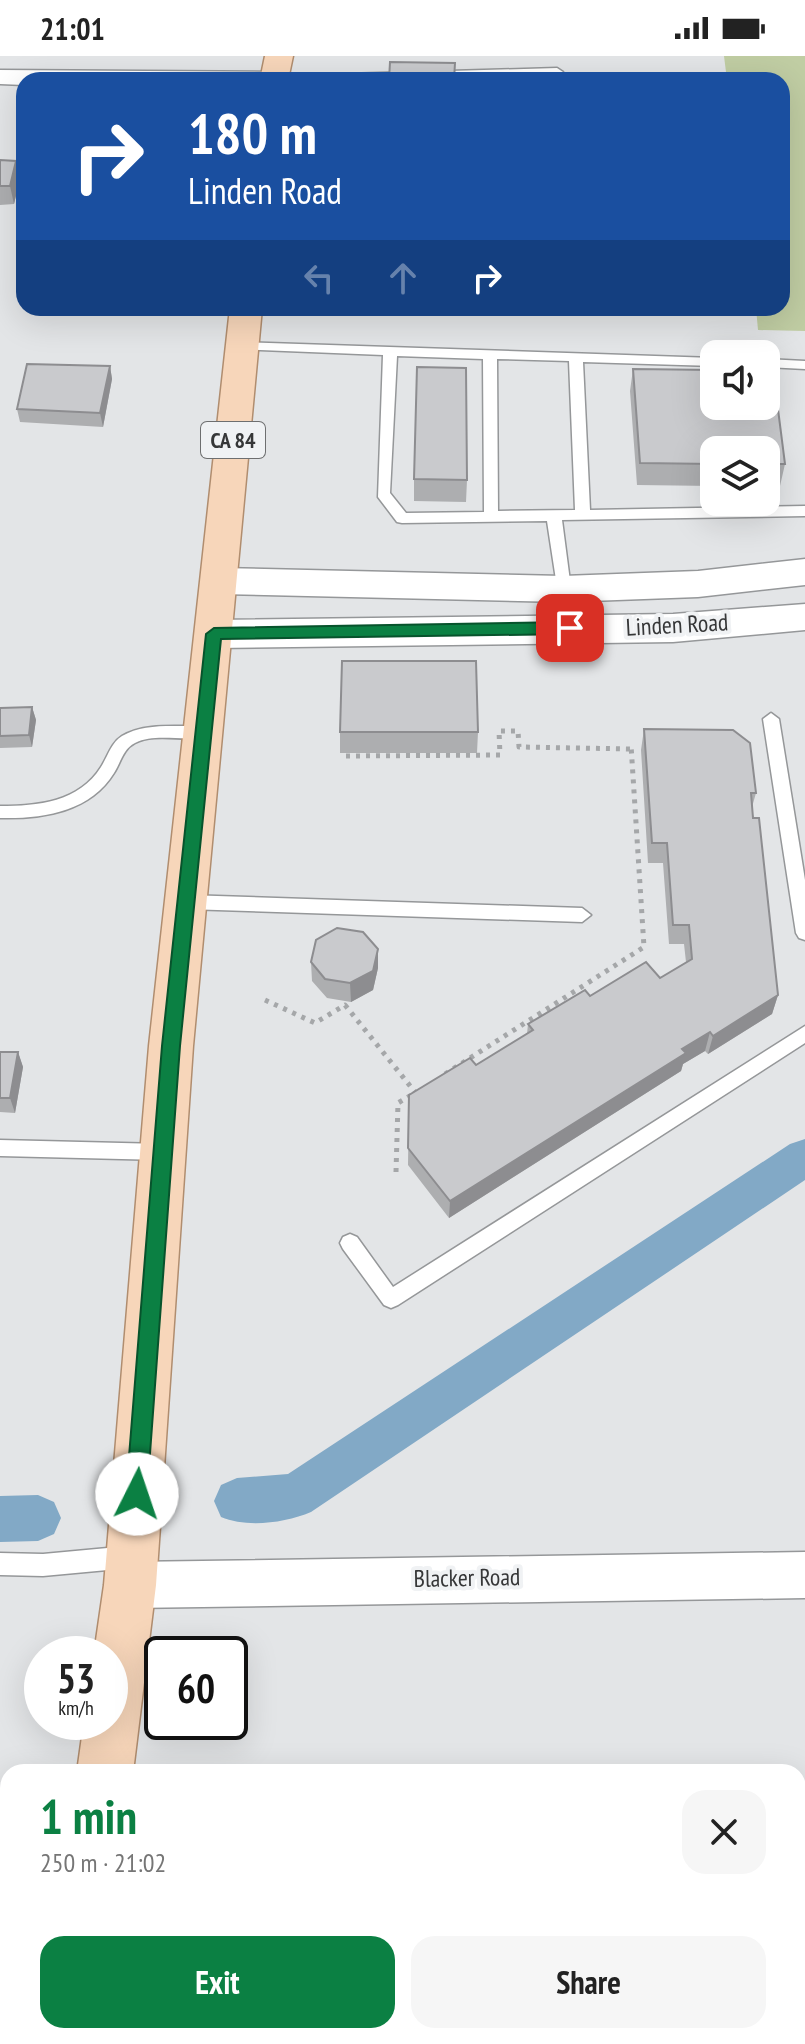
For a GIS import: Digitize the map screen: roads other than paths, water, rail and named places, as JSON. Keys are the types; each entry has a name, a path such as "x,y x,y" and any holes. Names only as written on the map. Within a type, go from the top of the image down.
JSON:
{"main road":[{"name":"CA 84","path":"219,581 245,316"},
{"path":"106,1764 131,1571 162,1152 219,581"}],"street":[{"name":"Linden Road","path":"219,581 563,589 698,584 805,572"},
{"name":"Linden Road","path":"214,634 673,628 805,617"},
{"name":"Blacker Road","path":"131,1571 805,1575"}],"lane":[{"path":"242,346 700,361"},
{"path":"390,351 383,494 402,518 805,511"},
{"path":"490,354 491,516"},
{"path":"576,357 583,515"},
{"path":"780,364 805,365"},
{"path":"554,515 563,589"},
{"path":"771,719 805,933"},
{"path":"0,812 24,813 64,807 91,788 109,768 112,757 130,739 203,732"},
{"path":"186,902 582,915"},
{"path":"350,1243 391,1299 805,1034"},
{"path":"0,1148 162,1152"},
{"path":"0,1564 131,1571"}],"waterway":[{"path":"237,1501 295,1496 805,1157"},
{"path":"0,1519 38,1518"}]}
